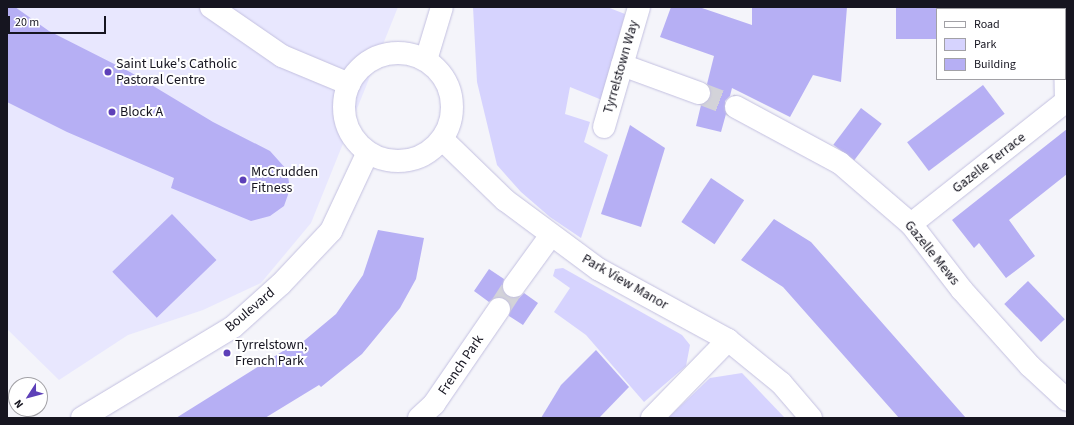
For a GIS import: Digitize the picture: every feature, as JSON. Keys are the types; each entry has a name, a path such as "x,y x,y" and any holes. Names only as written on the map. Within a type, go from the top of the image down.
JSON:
{"street":[{"path":"211,7 282,56 348,84"},
{"path":"426,60 442,7"},
{"name":"Tyrrelstown Way","path":"604,127 639,7"},
{"path":"401,52 426,60 438,70 447,83 452,97 451,119 442,139 428,152 407,161 380,158 368,152 351,134 346,122 344,97 348,84 362,67 385,54 401,52"},
{"path":"622,65 699,93"},
{"path":"1066,80 1067,102"},
{"name":"Gazelle Terrace","path":"911,224 1067,102"},
{"name":"Gazelle Mews","path":"736,107 840,163 911,224 962,290 1030,366 1067,400"},
{"name":"Park View Manor","path":"442,139 505,200 598,269 728,340 781,383 811,418"},
{"name":"Boulevard","path":"82,418 233,327 281,284 331,231 368,152"},
{"path":"514,286 551,235"},
{"name":"French Park","path":"419,418 434,404 499,309"},
{"path":"652,418 728,340"}],"shaded area":[{"path":"7,7 398,7 311,223 261,283 203,310 128,335 59,380 7,329"}],"green space":[{"path":"473,7 607,7 625,14 602,100 570,87 565,114 590,122 584,142 608,155 581,238 550,217 521,192 497,165 477,82"},
{"path":"563,268 682,335 690,345 686,366 644,402 586,335 554,312 570,288 553,276 555,269"},
{"path":"742,373 785,418 668,418 710,378"}],"building":[{"name":"Block A","path":"7,7 15,7 49,31 130,72 213,122 270,151 287,170 290,189 284,206 270,216 251,221 171,188 174,178 67,132 7,102"},
{"path":"671,7 699,7 752,25 752,7 847,7 841,82 813,75 790,117 732,88 730,96 725,101 726,114 721,132 696,126 701,105 711,97 711,90 707,84 714,56 660,37"},
{"path":"896,7 937,7 936,39 896,39"},
{"path":"983,85 1005,114 929,171 907,142"},
{"path":"861,108 882,124 854,160 833,145"},
{"path":"630,125 665,148 641,227 601,214"},
{"path":"1067,129 1067,174 1009,220 1035,256 1006,278 979,243 974,248 952,220"},
{"path":"711,178 744,200 715,244 681,222"},
{"path":"172,214 216,260 157,318 112,272"},
{"path":"774,219 811,242 966,418 899,418 783,287 741,260"},
{"path":"378,230 424,238 416,279 400,308 362,354 321,387 319,385 265,418 176,418 291,346 293,350 336,314 363,275"},
{"path":"489,269 504,279 502,291 507,296 519,298 524,293 538,303 523,325 509,316 510,304 506,299 494,298 489,302 474,291"},
{"path":"1028,281 1065,319 1041,342 1004,304"},
{"path":"596,350 629,387 599,418 541,418 561,385"}],"tunnel":[{"path":"699,93 736,107"},
{"path":"499,309 514,286"}],"place":[{"name":"Saint Luke's Catholic Pastoral Centre","path":"108,72"},
{"name":"Block A","path":"112,112"},
{"name":"McCrudden Fitness","path":"243,180"},
{"name":"Tyrrelstown, French Park","path":"227,353"}]}
